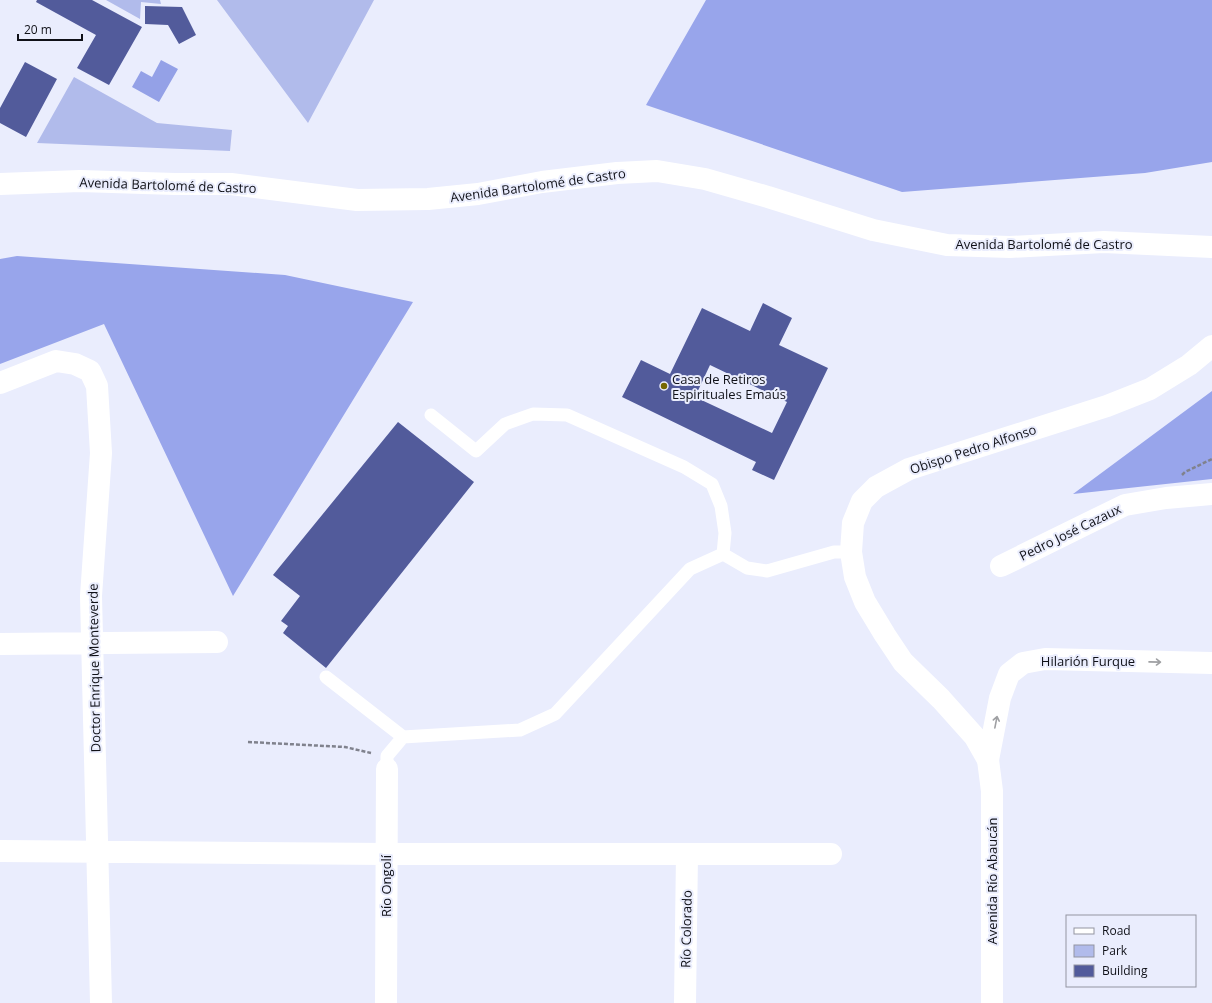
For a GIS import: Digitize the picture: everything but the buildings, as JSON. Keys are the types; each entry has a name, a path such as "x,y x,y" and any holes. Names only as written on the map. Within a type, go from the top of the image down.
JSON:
{"street":[{"name":"Avenida Bartolomé de Castro","path":"0,184 80,181 231,184 357,200 428,199 478,194 542,182 617,173 657,171 712,181 873,230 947,245 1010,247 1104,242 1212,247"},
{"name":"Obispo Pedro Alfonso","path":"988,760 975,737 941,699 903,662 884,635 865,602 856,577 851,552 853,523 862,501 876,487 909,469 1107,406 1150,389 1189,365 1212,346"},
{"name":"Doctor Enrique Monteverde","path":"0,383 56,361 75,364 90,372 96,386 101,453 91,596 101,1003"},
{"name":"Pedro José Cazaux","path":"1001,566 1125,505 1166,498 1212,494"},
{"path":"0,644 217,642"},
{"name":"Hilarión Furque","path":"988,760 1000,698 1010,674 1022,662 1045,659 1212,663"},
{"name":"Avenida Río Abaucán","path":"988,760 992,791 992,1003"},
{"name":"Río Ongolí","path":"386,769 386,1003"},
{"path":"0,850 386,854 831,854"},
{"name":"Río Colorado","path":"685,1003 687,854"}],"lane":[{"path":"431,415 476,451 505,424 533,414 567,415 684,467 712,484 721,506 725,533 723,554"},
{"path":"723,554 747,568 767,571 834,552 851,552"},
{"path":"326,677 403,737 520,730 555,714 690,569 723,554"},
{"path":"386,769 387,756 403,737"}],"path":[{"path":"248,742 345,747 372,753 386,769"}],"green space":[{"path":"106,0 160,0 161,4 141,2 140,19"},
{"path":"217,0 374,0 308,123"},
{"path":"74,77 157,123 232,130 230,151 37,143"}],"shaded area":[{"path":"706,0 1212,0 1212,162 1145,173 902,192 646,105"},
{"path":"161,60 178,69 159,102 132,87 141,71 152,77"},
{"path":"17,256 285,275 413,302 233,596 104,324 0,364 0,259"},
{"path":"1212,391 1212,479 1073,494"}],"place":[{"name":"Casa de Retiros Espirituales Emaús","path":"664,386"}]}
